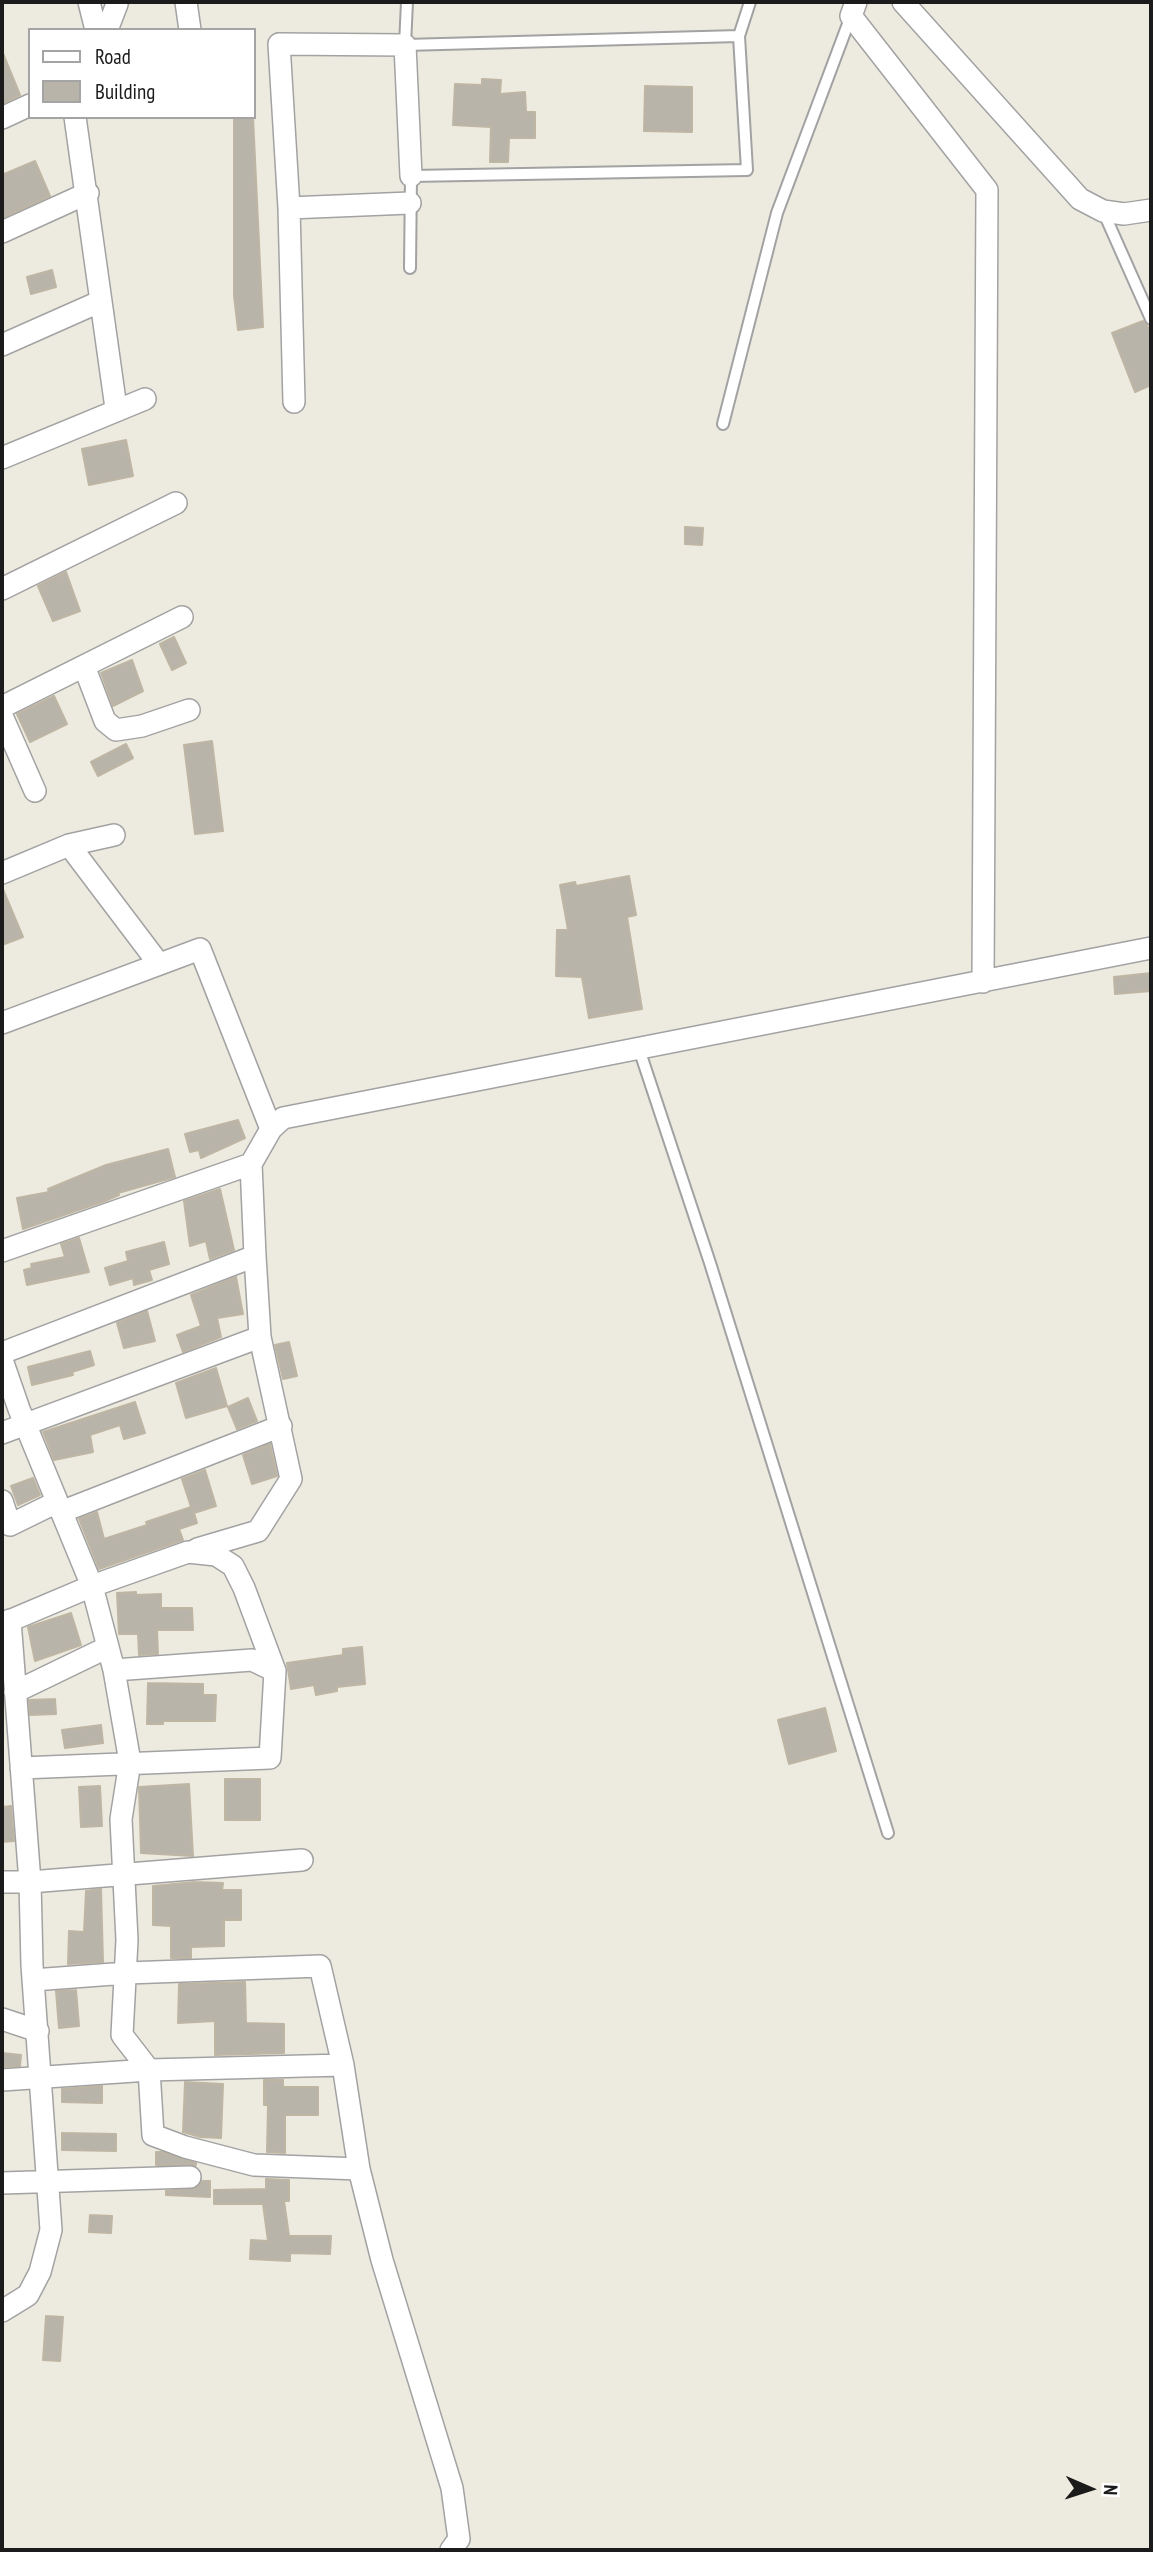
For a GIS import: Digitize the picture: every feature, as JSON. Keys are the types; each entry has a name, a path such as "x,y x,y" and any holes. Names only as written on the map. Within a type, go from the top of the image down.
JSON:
{"street":[{"path":"89,2 96,28"},
{"path":"186,2 190,28"},
{"path":"903,2 1080,199 1103,211 1124,214 1151,210"},
{"path":"108,28 117,4"},
{"path":"853,9 987,190 982,982"},
{"path":"294,402 289,208 279,44 405,45 411,176"},
{"path":"2,118 28,106"},
{"path":"75,119 88,193 99,302 116,408"},
{"path":"2,232 88,193"},
{"path":"289,208 410,203"},
{"path":"2,345 99,302"},
{"path":"2,458 116,408 145,399"},
{"path":"2,589 176,503"},
{"path":"2,706 181,617"},
{"path":"84,666 105,721 116,730 142,726 189,710"},
{"path":"2,716 35,790"},
{"path":"2,873 69,845 114,835"},
{"path":"69,845 159,964"},
{"path":"2,2311 28,2295 40,2272 51,2230 33,1980 30,1882 21,1768 11,1705 6,1622 92,1586 258,1531 291,1479 260,1337 251,1164 271,1129 283,1118 1151,948"},
{"path":"2,1023 200,949 271,1129"},
{"path":"2,1251 251,1164"},
{"path":"2,1353 256,1256"},
{"path":"2,1433 260,1337"},
{"path":"2,1360 25,1424 92,1586 114,1670 130,1762 121,1819 127,1973 122,2035 149,2070 153,2135 185,2147 254,2165 359,2169"},
{"path":"2,1501 6,1527 281,1426"},
{"path":"21,1768 270,1758 275,1671 258,1622 233,1566 216,1555 188,1552"},
{"path":"11,1705 108,1647"},
{"path":"114,1670 252,1660 275,1671"},
{"path":"2,1882 302,1860"},
{"path":"33,1980 127,1973 320,1966 343,2065 359,2169 382,2260 452,2488 457,2547"},
{"path":"2,2019 38,2031"},
{"path":"2,2080 149,2070 343,2065"},
{"path":"2,2183 190,2177"}],"lane":[{"path":"407,2 405,45 739,36"},
{"path":"410,268 411,176 747,170 739,36 750,2"},
{"path":"723,424 777,213 853,9"},
{"path":"1103,211 1151,319"},
{"path":"639,1049 710,1263 888,1833"}],"building":[{"path":"2,51 20,95 4,103 2,96"},
{"path":"482,79 501,80 500,94 525,92 526,112 535,112 535,138 509,138 508,162 490,162 491,127 453,125 455,84 482,85"},
{"path":"645,86 692,87 692,132 644,131"},
{"path":"234,119 253,119 263,327 238,330 234,296"},
{"path":"35,161 50,196 2,218 2,175"},
{"path":"52,270 56,287 31,294 27,277"},
{"path":"1143,321 1151,331 1151,385 1135,392 1112,333"},
{"path":"126,440 133,476 89,485 82,449"},
{"path":"685,527 703,528 702,545 685,544"},
{"path":"66,572 80,611 53,621 38,586"},
{"path":"174,637 186,663 172,670 160,644"},
{"path":"132,660 143,691 113,706 101,673"},
{"path":"54,696 67,724 30,742 17,714"},
{"path":"212,741 223,831 195,834 184,745"},
{"path":"126,744 133,758 98,776 91,762"},
{"path":"629,876 636,915 627,917 642,1009 589,1018 582,977 556,976 557,930 568,930 560,885 575,882 576,886"},
{"path":"2,887 23,937 2,945"},
{"path":"1151,973 1151,991 1115,994 1114,977"},
{"path":"238,1120 245,1138 201,1158 199,1150 190,1152 185,1134"},
{"path":"168,1149 175,1177 118,1193 119,1195 105,1201 23,1229 17,1198 49,1192 48,1189 106,1165"},
{"path":"220,1189 234,1250 210,1259 206,1241 190,1246 184,1201"},
{"path":"79,1238 89,1272 27,1285 24,1270 32,1268 31,1264 65,1257 61,1244"},
{"path":"164,1242 169,1264 149,1270 152,1280 134,1285 133,1278 110,1285 105,1268 128,1261 126,1252"},
{"path":"236,1277 243,1314 217,1318 221,1337 183,1352 177,1335 201,1326 191,1295"},
{"path":"147,1311 155,1341 124,1348 117,1323"},
{"path":"289,1342 297,1376 283,1379 275,1345"},
{"path":"90,1351 94,1365 72,1372 73,1375 32,1385 28,1367"},
{"path":"216,1368 227,1406 186,1418 176,1383"},
{"path":"248,1398 257,1421 237,1429 228,1407"},
{"path":"135,1402 145,1433 124,1439 120,1425 90,1435 93,1452 54,1460 43,1432"},
{"path":"270,1444 277,1476 252,1484 243,1455"},
{"path":"205,1470 216,1506 194,1513 197,1523 179,1529 183,1540 99,1569 79,1519 97,1512 104,1539 147,1525 146,1522 191,1507 182,1479"},
{"path":"33,1478 40,1495 18,1505 11,1486"},
{"path":"136,1592 136,1595 161,1594 161,1608 192,1608 193,1630 157,1630 158,1654 139,1655 138,1634 119,1634 117,1593"},
{"path":"71,1613 81,1645 35,1661 28,1627"},
{"path":"362,1647 365,1684 337,1687 337,1691 316,1695 314,1685 291,1689 287,1663 343,1655 343,1649"},
{"path":"148,1683 203,1684 203,1695 216,1695 215,1721 163,1721 163,1724 147,1724"},
{"path":"55,1699 56,1714 30,1715 29,1700"},
{"path":"825,1708 836,1751 789,1764 778,1720"},
{"path":"101,1725 103,1743 65,1748 62,1730"},
{"path":"225,1779 260,1779 260,1820 225,1820"},
{"path":"189,1784 193,1856 141,1853 139,1787"},
{"path":"100,1786 102,1826 81,1827 79,1787"},
{"path":"11,1806 14,1841 2,1842 2,1807"},
{"path":"195,1882 223,1883 222,1890 241,1890 241,1920 224,1920 224,1946 191,1947 191,1958 171,1958 171,1926 153,1925 153,1886"},
{"path":"101,1889 103,1962 68,1964 69,1931 84,1932 86,1891"},
{"path":"245,1982 246,2023 284,2024 284,2053 215,2055 215,2021 178,2023 179,1984"},
{"path":"76,1990 79,2026 59,2028 56,1991"},
{"path":"2,2053 21,2055 20,2066 2,2067"},
{"path":"264,2080 283,2080 283,2087 318,2087 318,2115 285,2115 285,2153 267,2152 268,2105 264,2105"},
{"path":"185,2082 223,2084 221,2138 200,2137 183,2132"},
{"path":"102,2086 102,2103 62,2102 62,2089"},
{"path":"62,2133 116,2134 116,2151 62,2150"},
{"path":"156,2152 196,2163 196,2165 156,2165"},
{"path":"266,2179 289,2180 289,2201 284,2201 289,2236 331,2236 330,2254 290,2253 290,2261 250,2259 251,2240 268,2241 263,2204 214,2204 214,2190 266,2189"},
{"path":"202,2181 210,2181 210,2197 166,2195 166,2191 196,2188"},
{"path":"90,2215 112,2216 111,2233 89,2232"},
{"path":"46,2316 63,2317 60,2361 43,2360"}]}
